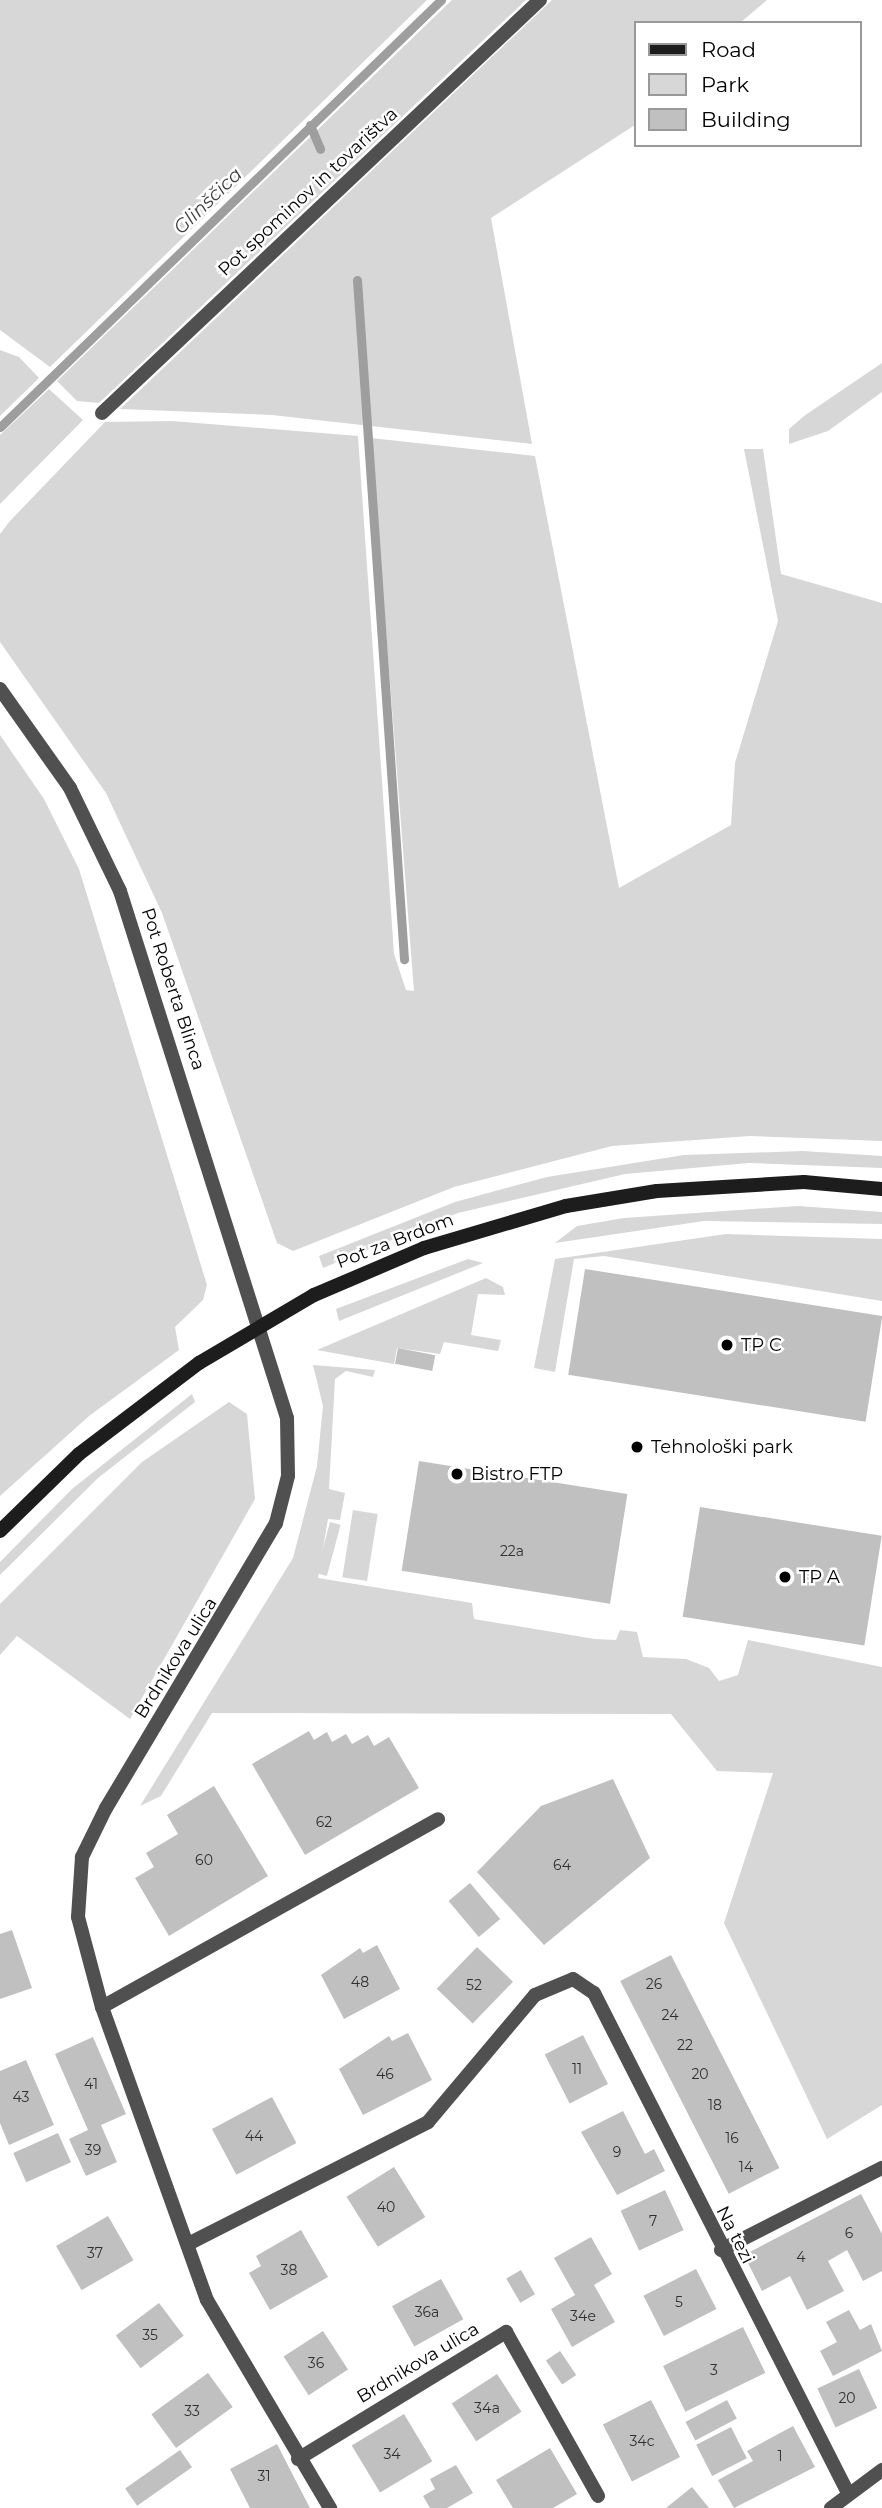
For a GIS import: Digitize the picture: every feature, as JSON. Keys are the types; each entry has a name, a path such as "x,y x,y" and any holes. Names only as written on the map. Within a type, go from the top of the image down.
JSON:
{"main road":[{"name":"Pot za Brdom","path":"0,1531 121,1419 259,1325 424,1248 566,1206 751,1183 882,1189"}],"street":[{"name":"Pot spominov in tovarištva","path":"102,413 540,0"},
{"name":"Pot Roberta Blinca","path":"0,688 70,788 120,891 259,1325"},
{"name":"Brdnikova ulica","path":"259,1325 287,1418 285,1494 265,1548 82,1857 78,1917 103,2007 206,2300 298,2459 330,2508"},
{"path":"103,2007 438,1819"},
{"name":"Na tezi","path":"188,2244 428,2122 548,1986 573,1979 594,1993 720,2250 848,2493"},
{"path":"720,2250 882,2168"},
{"name":"Brdnikova ulica","path":"298,2459 506,2332 598,2496"},
{"path":"831,2508 882,2470"}],"green space":[{"path":"0,0 427,0 50,367 0,330"},
{"path":"452,0 526,0 99,403 77,401 57,381"},
{"path":"552,0 767,0 742,21 634,21 634,126 491,218 532,444 272,415 120,409"},
{"path":"0,350 19,357 39,378 0,416"},
{"path":"882,363 882,392 828,431 789,444 789,429"},
{"path":"49,389 83,420 0,504 0,435"},
{"path":"172,421 358,436 394,954 406,990 414,991 371,438 535,456 619,888 731,825 735,763 778,621 744,449 763,449 781,574 882,603 882,1141 750,1136 612,1146 454,1187 293,1251 277,1243 162,913 106,793 0,642 0,534 10,521 105,422"},
{"path":"0,735 44,799 79,869 207,1285 203,1300 175,1327 179,1350 89,1416 0,1496"},
{"path":"803,1151 882,1156 882,1168 749,1163 625,1174 458,1213 323,1268 319,1256 455,1202 547,1177 684,1155"},
{"path":"798,1206 882,1212 882,1224 704,1221 555,1243 577,1226 624,1218"},
{"path":"726,1234 882,1239 882,1301 604,1256 574,1259 555,1372 534,1368 555,1259"},
{"path":"468,1259 483,1263 339,1321 336,1309"},
{"path":"486,1278 503,1287 505,1295 478,1294 471,1335 501,1340 498,1351 444,1342 440,1354 397,1348 394,1364 317,1350"},
{"path":"313,1365 375,1370 373,1377 346,1371 335,1379 329,1489 345,1493 340,1520 328,1519 318,1578 472,1603 474,1619 595,1639 616,1640 620,1630 637,1632 643,1657 686,1659 709,1668 719,1681 738,1675 748,1640 882,1667 882,2105 827,2139 724,1923 773,1773 717,1771 671,1714 212,1713 161,1796 140,1806 293,1558 317,1466 323,1406"},
{"path":"192,1394 195,1402 98,1478 0,1575 0,1562 72,1489"},
{"path":"229,1402 247,1414 255,1499 130,1719 17,1636 0,1655 0,1604 142,1462"},
{"path":"353,1510 378,1514 367,1581 342,1577"},
{"path":"330,1522 341,1525 327,1576 316,1573"}],"building":[{"name":"TP C","path":"585,1269 882,1316 866,1422 568,1375"},
{"path":"398,1348 435,1355 432,1371 395,1364"},
{"path":"419,1461 627,1494 610,1604 402,1571"},
{"name":"TP A","path":"700,1507 882,1536 864,1645 683,1617"},
{"path":"309,1731 314,1740 327,1732 332,1742 346,1734 352,1744 368,1735 374,1746 389,1737 419,1788 305,1855 252,1764"},
{"path":"613,1779 650,1858 544,1945 477,1872 541,1806"},
{"path":"214,1786 268,1876 169,1936 135,1878 154,1867 146,1853 178,1834 167,1815"},
{"path":"470,1883 500,1919 479,1937 449,1901"},
{"path":"12,1930 32,1988 0,1999 0,1934"},
{"path":"377,1945 400,1989 344,2019 321,1975 360,1948 363,1953"},
{"path":"477,1947 513,1982 473,2023 437,1989"},
{"path":"671,1955 780,2168 729,2194 620,1981"},
{"path":"408,2033 432,2080 363,2115 339,2069 389,2036 392,2041"},
{"path":"583,2035 608,2084 570,2104 545,2055"},
{"path":"93,2037 126,2114 101,2125 117,2162 86,2176 69,2139 88,2130 55,2054"},
{"path":"26,2060 54,2125 9,2145 0,2123 0,2071"},
{"path":"272,2097 296,2143 236,2175 212,2129"},
{"path":"623,2111 645,2154 654,2149 665,2171 617,2195 581,2132"},
{"path":"58,2133 71,2162 26,2182 13,2153"},
{"path":"394,2167 425,2217 378,2247 347,2197"},
{"path":"665,2190 684,2230 639,2251 621,2211"},
{"path":"861,2194 882,2234 882,2271 863,2281 847,2250 828,2261 844,2291 807,2310 790,2276 762,2291 744,2255"},
{"path":"108,2216 134,2260 82,2290 56,2246"},
{"path":"301,2230 328,2277 270,2310 249,2273 261,2266 256,2256"},
{"path":"591,2237 612,2274 594,2285 615,2322 572,2347 551,2309 575,2295 554,2258"},
{"path":"696,2269 716,2309 664,2336 643,2296"},
{"path":"521,2270 535,2294 520,2303 506,2278"},
{"path":"441,2279 463,2319 414,2346 392,2306"},
{"path":"159,2303 184,2336 141,2368 116,2335"},
{"path":"849,2310 860,2330 871,2324 882,2351 833,2376 820,2351 837,2342 826,2322"},
{"path":"743,2327 765,2373 685,2412 663,2366"},
{"path":"323,2331 348,2370 309,2395 284,2357"},
{"path":"560,2351 576,2375 562,2385 546,2361"},
{"path":"859,2369 877,2408 835,2427 817,2388"},
{"path":"208,2373 233,2407 176,2448 151,2414"},
{"path":"497,2374 522,2412 476,2441 452,2403"},
{"path":"651,2400 680,2457 632,2482 603,2425"},
{"path":"727,2400 737,2419 695,2441 686,2422"},
{"path":"404,2414 432,2461 380,2493 352,2445"},
{"path":"793,2426 815,2467 734,2508 718,2480 753,2461 747,2451"},
{"path":"731,2427 747,2458 712,2476 696,2445"},
{"path":"277,2444 310,2508 250,2508 230,2469"},
{"path":"550,2448 577,2494 553,2508 513,2508 496,2480"},
{"path":"180,2450 192,2467 137,2506 125,2488"},
{"path":"456,2465 473,2493 447,2508 430,2508 423,2496 435,2489 430,2479"},
{"path":"692,2487 709,2508 666,2508"}],"waterway":[{"name":"Glinščica","path":"0,427 441,0"},
{"path":"310,125 320,149"},
{"path":"357,280 404,959"}],"place":[{"name":"TP C","path":"727,1345"},
{"name":"Tehnološki park","path":"637,1447"},
{"name":"Bistro FTP","path":"457,1474"},
{"name":"TP A","path":"785,1577"}]}
